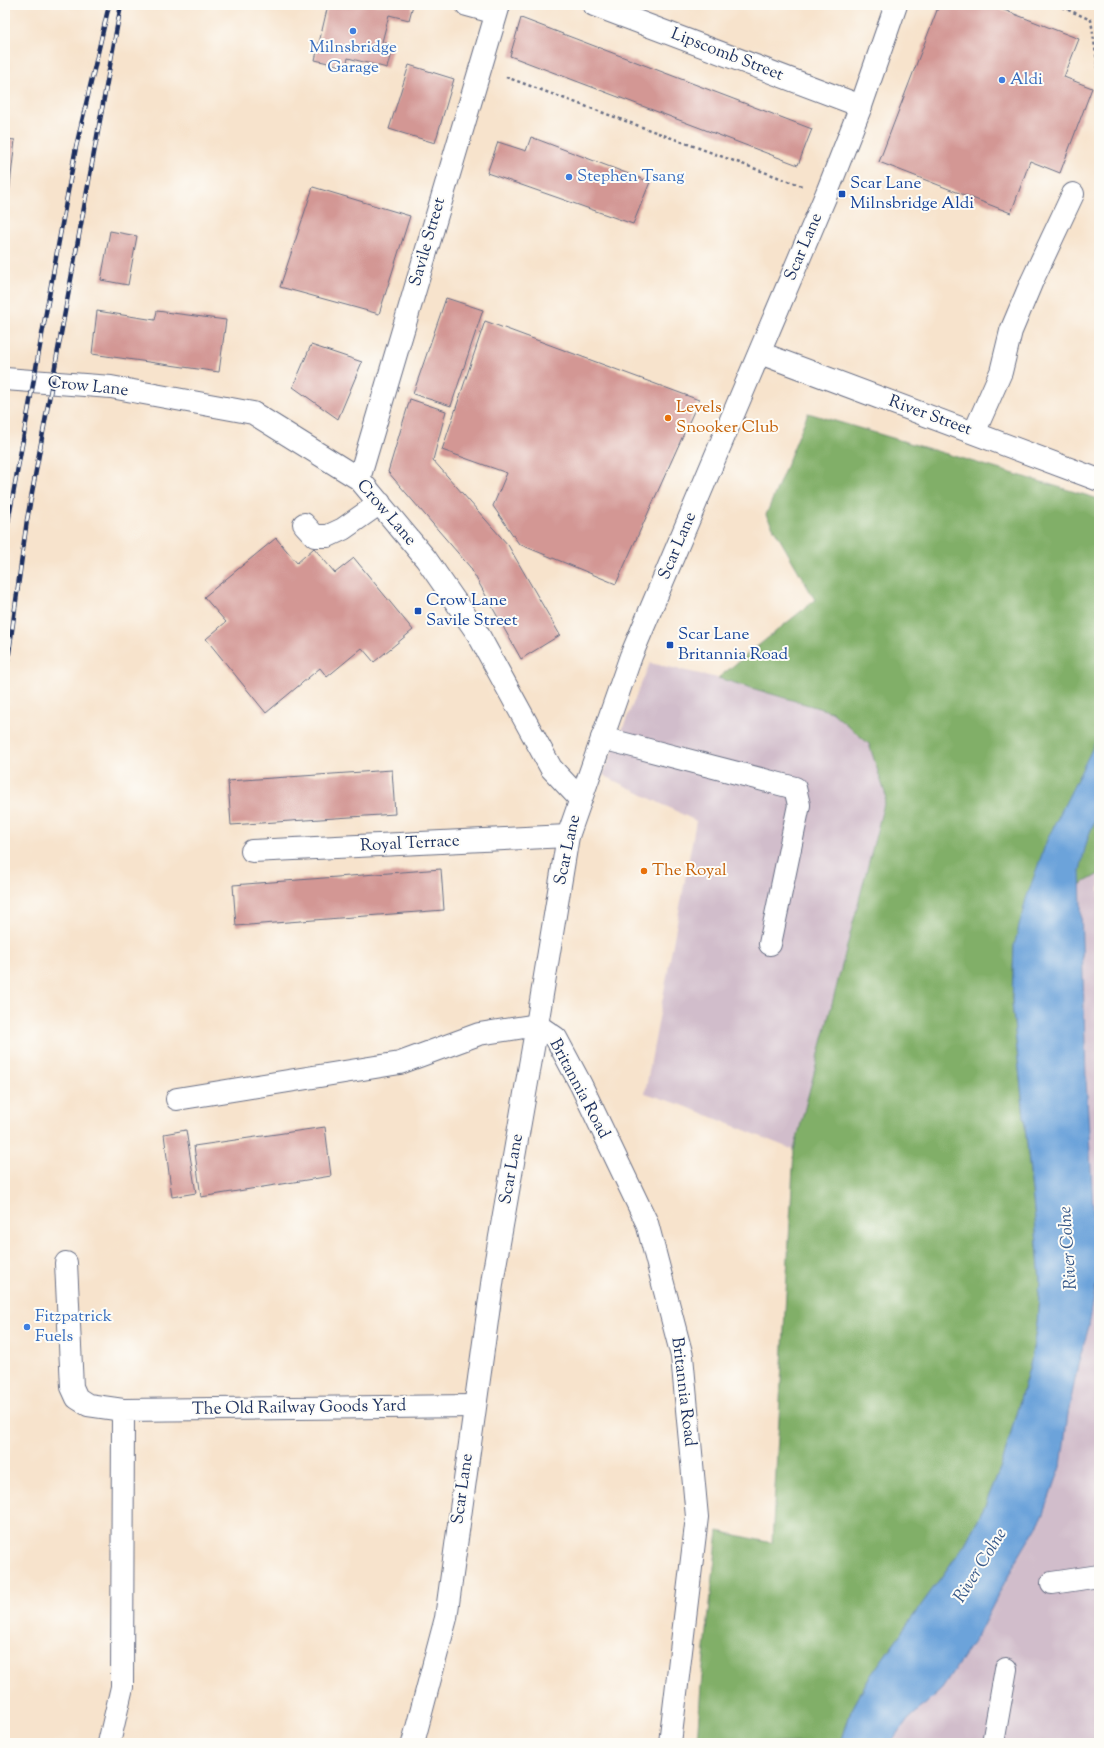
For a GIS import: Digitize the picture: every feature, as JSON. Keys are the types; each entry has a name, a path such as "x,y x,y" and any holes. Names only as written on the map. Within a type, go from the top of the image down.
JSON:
{"street":[{"path":"467,5 498,9"},
{"name":"Lipscomb Street","path":"594,5 861,106"},
{"name":"Scar Lane","path":"413,1743 446,1618 474,1406 493,1277 538,1025 568,836 631,656 826,195 861,106 896,5"},
{"name":"Savile Street","path":"359,479 498,9"},
{"path":"974,433 1001,372 1012,331 1032,281 1073,194"},
{"name":"River Street","path":"760,353 1099,480"},
{"name":"Crow Lane","path":"5,380 111,387 253,413 359,479 426,559 478,634 551,768 580,799"},
{"path":"304,524 315,536 328,536 343,529 380,503"},
{"path":"602,738 795,788 799,805 770,944"},
{"name":"Royal Terrace","path":"252,851 568,836"},
{"path":"177,1099 400,1063 479,1034 538,1025"},
{"name":"Britannia Road","path":"538,1025 556,1038 581,1085 647,1223 682,1356 697,1517 670,1743"},
{"name":"The Old Railway Goods Yard","path":"66,1263 72,1387 77,1398 88,1405 123,1410 474,1406"},
{"path":"109,1743 122,1687 123,1410"},
{"path":"1052,1584 1099,1576"},
{"path":"993,1743 1006,1669"}],"path":[{"path":"1057,5 1091,20 1099,75"},
{"path":"480,67 826,195"}],"shaded area":[{"path":"650,663 718,678 832,712 869,744 886,796 794,1150 682,1105 645,1093 696,821 603,775"},
{"path":"1099,874 1099,1743 891,1743 908,1720 942,1689 980,1631 1012,1568 1044,1514 1061,1466 1068,1414 1078,1365 1089,1326 1097,1280 1086,1079 1081,884"}],"green space":[{"path":"808,413 1099,499 1099,874 1081,884 1014,946 1012,1003 1035,1219 1040,1281 1037,1324 1031,1361 1003,1461 984,1508 965,1544 871,1675 851,1711 841,1743 697,1743 701,1685 718,1531 772,1543 794,1150 886,796 869,744 832,712 718,678 815,600 766,515"}],"water":[{"name":"River Colne","path":"1099,735 1099,814 1089,834 1080,871 1086,1079 1097,1280 1089,1326 1078,1365 1068,1414 1061,1466 1044,1514 1012,1568 980,1631 942,1689 908,1720 891,1743 841,1743 851,1711 871,1675 965,1544 984,1508 1003,1461 1031,1361 1037,1324 1040,1281 1035,1219 1012,1003 1014,946 1026,899 1047,840"}],"building":[{"name":"Milnsbridge Garage","path":"328,5 413,5 409,20 389,15 382,42 393,45 387,68 348,58 346,67 315,60"},
{"path":"939,5 991,5 1079,39 1064,77 1092,88 1060,173 1030,161 1011,213 879,162"},
{"path":"521,18 812,129 798,165 510,56"},
{"path":"409,65 454,79 435,143 389,129"},
{"name":"Stephen Tsang","path":"531,137 650,182 633,224 487,173 498,142 526,151"},
{"path":"5,139 15,140 9,194 5,193"},
{"path":"313,187 410,216 379,314 280,287"},
{"path":"110,231 137,236 128,285 101,280"},
{"path":"446,298 483,310 451,406 413,394"},
{"path":"97,311 155,320 157,311 226,320 219,372 92,354"},
{"path":"485,321 699,400 616,584 519,544 493,506 507,473 442,450"},
{"path":"311,345 362,362 338,419 293,387"},
{"path":"410,399 446,411 433,460 508,545 560,635 521,659 470,567 388,472"},
{"path":"276,538 297,563 314,548 335,573 354,558 413,630 374,662 362,648 327,677 320,668 266,713 206,639 226,622 204,597"},
{"path":"392,770 395,814 231,825 228,781"},
{"path":"441,869 444,910 236,926 233,885"},
{"path":"325,1127 331,1176 201,1197 194,1146"},
{"path":"186,1130 196,1193 172,1197 164,1134"}],"railway":[{"path":"5,539 76,147 109,5"},
{"path":"5,682 27,520 121,5"}],"place":[{"name":"Milnsbridge Garage","path":"353,31"},
{"name":"Aldi","path":"1002,80"},
{"name":"Stephen Tsang","path":"569,177"},
{"name":"Scar Lane Milnsbridge Aldi","path":"842,194"},
{"name":"Levels Snooker Club","path":"668,418"},
{"name":"Crow Lane Savile Street","path":"418,611"},
{"name":"Scar Lane Britannia Road","path":"670,645"},
{"name":"The Royal","path":"644,871"},
{"name":"Fitzpatrick Fuels","path":"27,1327"}]}
